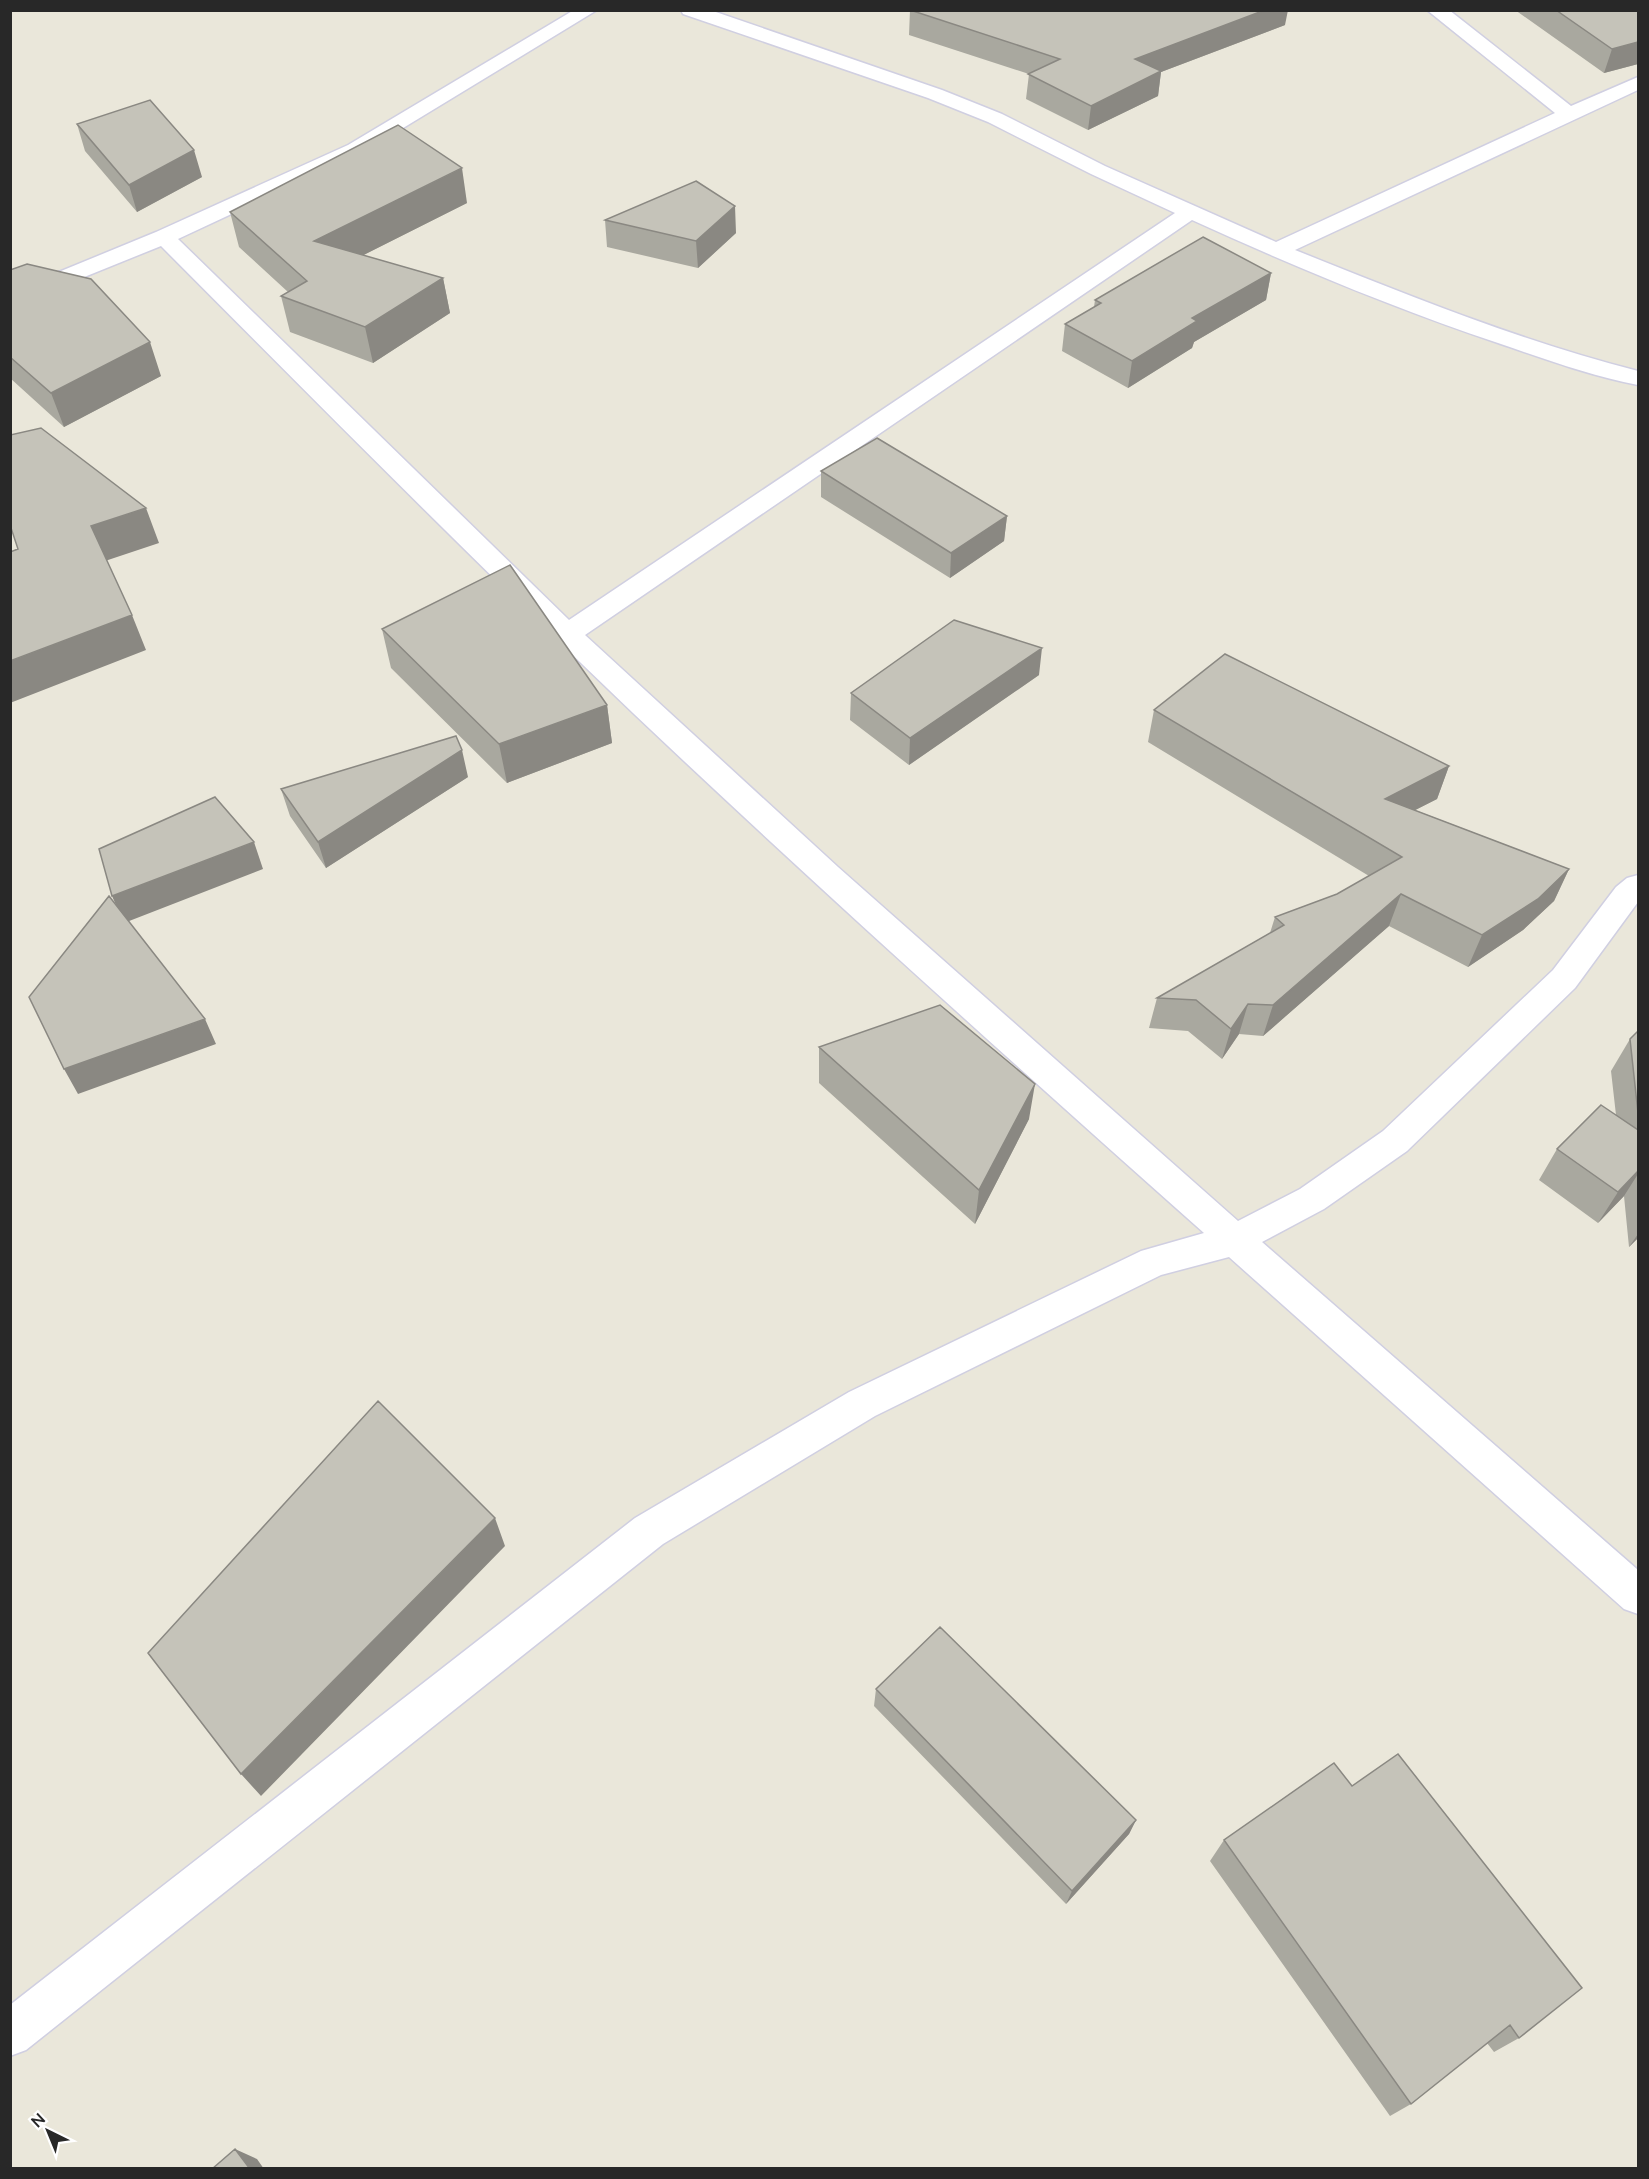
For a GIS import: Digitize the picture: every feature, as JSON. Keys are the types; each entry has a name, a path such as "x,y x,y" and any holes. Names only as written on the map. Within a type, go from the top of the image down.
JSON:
{"street":[{"path":"10,300 164,237 354,149 588,10"},
{"path":"690,10 935,94 995,118 1098,170 1276,250 1434,314 1579,363 1638,378"},
{"path":"1436,10 1570,115"},
{"path":"1276,250 1638,83"},
{"path":"568,633 806,476 925,392 1192,211"},
{"path":"164,237 568,633 711,769 1235,1240 1638,1595"},
{"path":"10,2034 649,1531 862,1404 1153,1262 1235,1240 1312,1199 1395,1141 1564,979 1627,895 1638,885"}],"building":[{"path":"910,10 1265,10 1135,59 1161,71 1091,106 1028,74 1060,59"},
{"path":"1556,10 1638,10 1638,42 1612,49"},
{"path":"150,100 194,150 129,185 77,124"},
{"path":"398,125 462,168 314,241 443,278 365,327 281,296 307,281 230,212"},
{"path":"696,181 735,206 696,241 605,220"},
{"path":"1203,237 1271,273 1192,318 1197,321 1132,361 1065,324 1101,303 1095,300"},
{"path":"27,264 91,279 150,342 51,393 10,357 10,270"},
{"path":"41,428 146,508 91,526 132,615 10,661 10,552 18,549 10,525 10,435"},
{"path":"877,438 1007,516 951,553 821,471"},
{"path":"510,565 607,705 499,744 382,629"},
{"path":"954,620 1042,648 910,738 851,693"},
{"path":"1225,654 1449,766 1385,799 1569,869 1538,899 1482,935 1401,894 1273,1005 1248,1004 1231,1029 1196,1000 1157,998 1284,925 1275,917 1337,894 1402,857 1154,710"},
{"path":"456,736 462,750 318,842 281,789"},
{"path":"215,797 254,842 112,896 99,849"},
{"path":"109,896 205,1019 64,1069 29,997"},
{"path":"940,1005 1035,1084 979,1190 819,1047"},
{"path":"1638,1031 1638,1113 1630,1039"},
{"path":"1601,1105 1638,1130 1638,1171 1618,1192 1557,1149"},
{"path":"378,1401 495,1518 241,1774 148,1653"},
{"path":"940,1627 1136,1820 1072,1891 876,1689"},
{"path":"1398,1754 1582,1988 1519,2038 1510,2025 1411,2104 1224,1840 1334,1763 1352,1786"},
{"path":"235,2149 250,2169 212,2169"}]}
